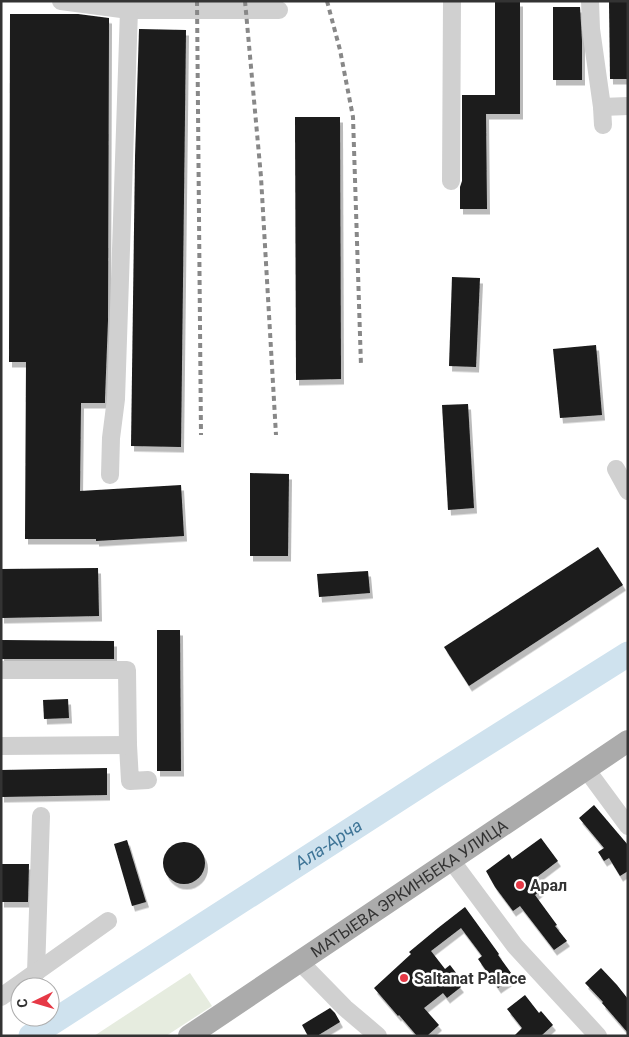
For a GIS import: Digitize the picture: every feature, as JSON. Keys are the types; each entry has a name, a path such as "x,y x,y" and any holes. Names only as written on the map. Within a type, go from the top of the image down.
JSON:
{"main road":[{"name":"МАТЫЕВА ЭРКИНБЕКА УЛИЦА","path":"189,1036 628,741"}],"street":[{"path":"61,1 128,10 279,10"},
{"path":"451,181 452,1"},
{"path":"590,1 591,29 603,125"},
{"path":"110,475 111,438 116,399 128,10"},
{"path":"602,107 628,106"},
{"path":"616,469 628,491"},
{"path":"1,670 127,670 130,781 148,780"},
{"path":"1,746 128,745"},
{"path":"586,769 628,826"},
{"path":"36,973 41,816"},
{"path":"451,860 515,946 598,1036"},
{"path":"1,997 108,921"},
{"path":"300,962 345,1008 378,1036"}],"shaded area":[{"path":"190,973 212,1006 166,1036 94,1036"}],"building":[{"path":"495,1 520,1 520,114 486,114 487,209 460,209 460,187 462,181 462,95 495,95"},
{"path":"609,1 628,1 628,79 610,79"},
{"path":"553,7 580,7 582,80 553,80"},
{"path":"10,14 78,14 109,18 108,320 105,403 81,403 80,491 181,485 184,536 96,541 96,539 25,539 26,362 9,362"},
{"path":"139,29 186,30 181,447 131,446 135,158"},
{"path":"295,117 340,117 341,379 296,380"},
{"path":"452,277 480,278 476,367 449,366"},
{"path":"596,345 602,415 560,418 553,349"},
{"path":"468,404 474,508 448,510 442,405"},
{"path":"250,473 289,474 288,556 250,556"},
{"path":"598,547 623,585 469,686 444,647"},
{"path":"98,568 99,616 1,618 1,569"},
{"path":"368,571 370,593 319,597 317,574"},
{"path":"157,630 180,630 181,771 157,771"},
{"path":"1,640 114,641 114,659 1,659"},
{"path":"68,699 69,718 44,719 43,700"},
{"path":"107,768 107,795 1,797 1,770"},
{"path":"594,805 628,845 628,871 620,876 609,858 604,861 598,852 604,848 579,818"},
{"path":"541,838 558,861 533,880 541,890 535,895 567,941 554,950 520,906 513,911 486,871 509,854 512,859"},
{"path":"127,840 146,902 132,906 114,844"},
{"path":"188,842 196,845 202,851 205,863 202,875 196,881 180,884 172,881 166,875 163,859 166,851 172,845"},
{"path":"1,864 29,864 28,902 1,902"},
{"path":"465,907 514,977 498,988 478,959 482,956 461,928 431,951 445,969 450,965 460,978 456,981 461,987 447,998 443,993 424,1008 439,1025 427,1036 417,1036 374,988 411,954 409,952"},
{"path":"601,968 628,999 628,1033 585,983"},
{"path":"525,995 539,1013 541,1011 553,1025 541,1036 514,1036 522,1028 507,1009"},
{"path":"330,1008 340,1022 317,1036 308,1036 302,1025"}],"waterway":[{"name":"Ала-Арча","path":"31,1036 436,775 628,654"}],"railway":[{"path":"197,1 201,435"},
{"path":"245,1 261,177 276,435"},
{"path":"327,1 340,50 353,117 361,366"}],"place":[{"name":"Арал","path":"520,885"},
{"name":"Saltanat Palace","path":"404,978"}]}
